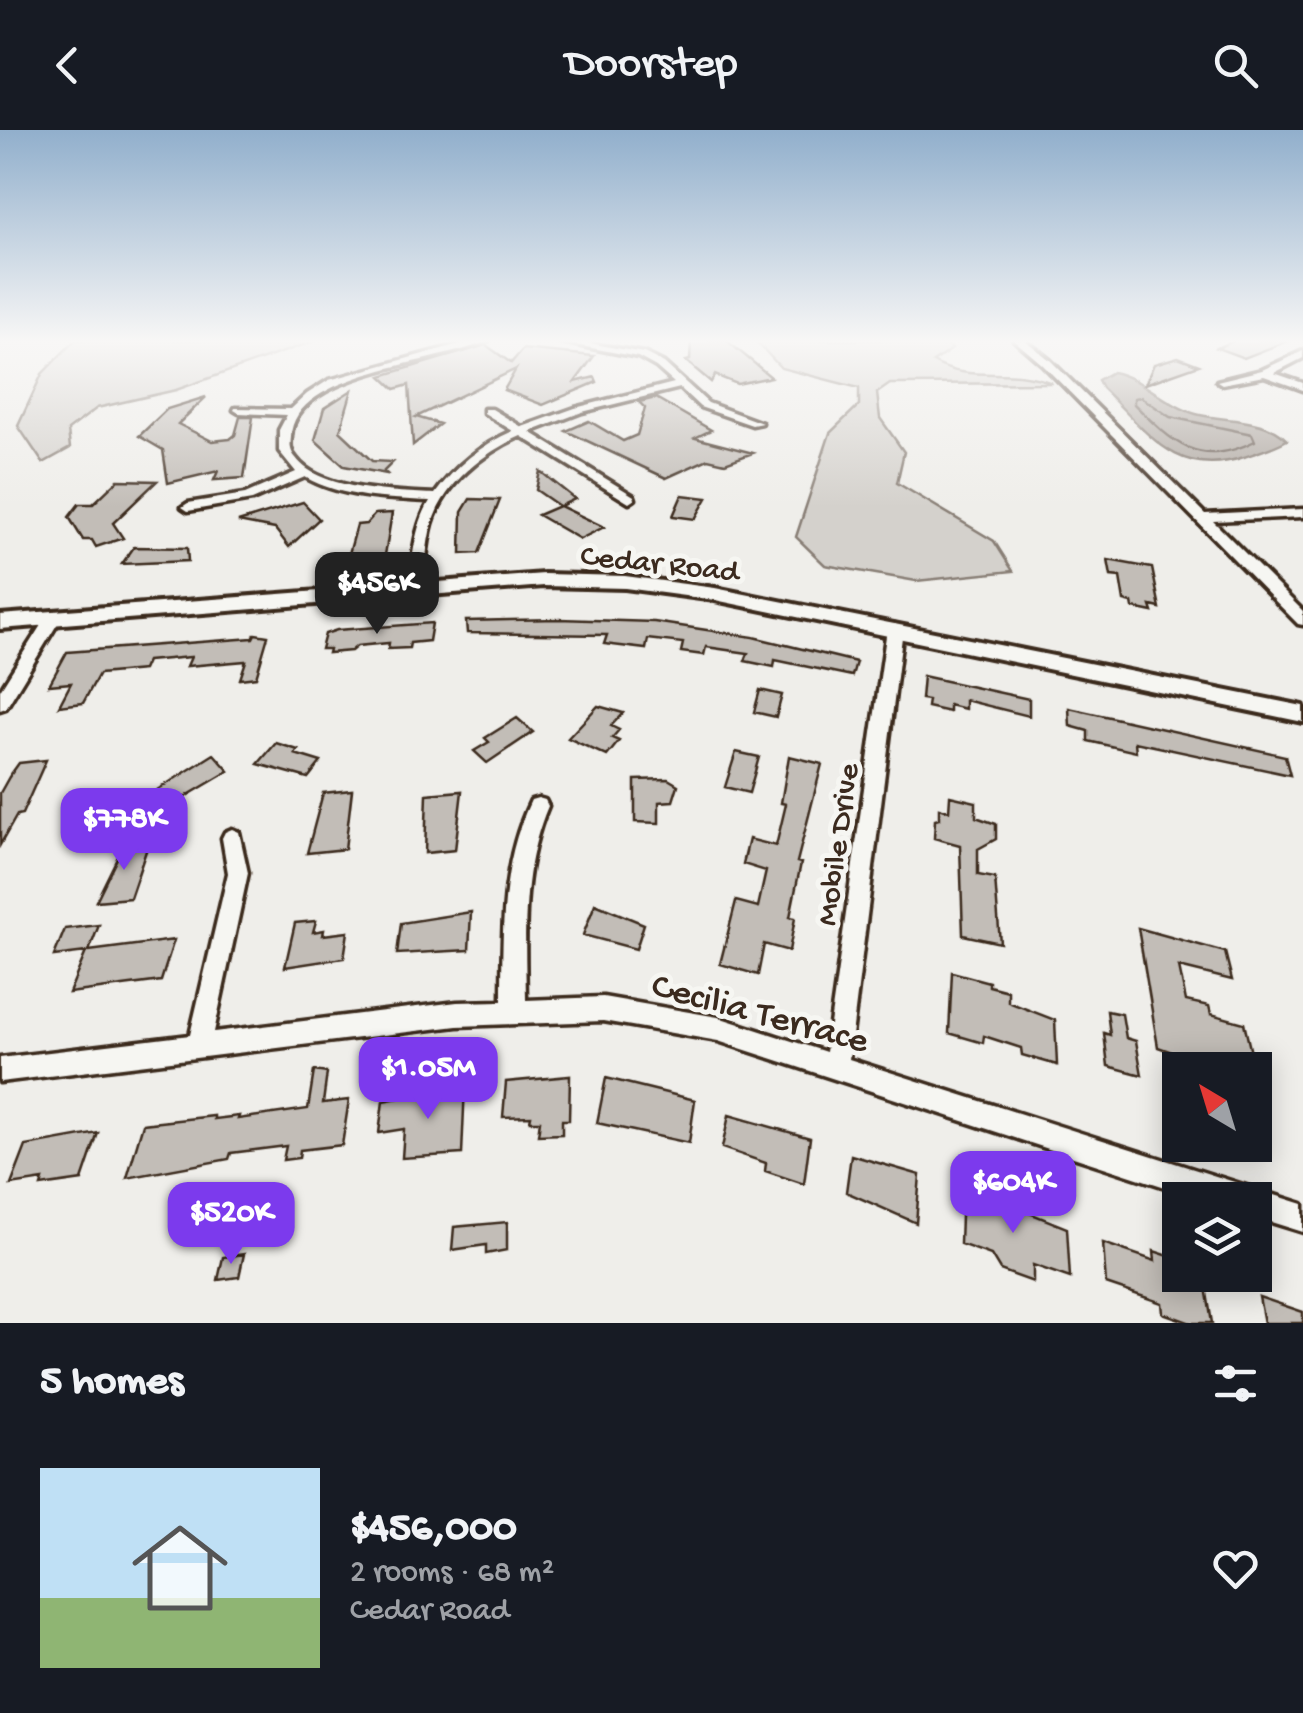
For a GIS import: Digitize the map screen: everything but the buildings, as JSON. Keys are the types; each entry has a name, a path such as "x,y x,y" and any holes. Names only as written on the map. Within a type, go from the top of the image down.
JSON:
{"street":[{"path":"310,396 284,430 285,450 305,473 357,491 437,498"},
{"path":"415,588 426,524 437,498 471,461 522,432 634,396"},
{"path":"695,396 709,408 756,423"},
{"path":"1080,396 1303,620"},
{"path":"238,410 295,412"},
{"path":"488,411 629,498"},
{"path":"188,507 248,498 305,473"},
{"path":"1202,518 1303,512"},
{"name":"Cedar Road","path":"0,622 415,588 544,580 625,582 715,594 895,629 1303,714"},
{"path":"0,704 53,618"},
{"name":"Mobile Drive","path":"836,1067 895,629"},
{"path":"514,1010 514,884 519,846 538,806"},
{"path":"199,1047 238,873 232,838"},
{"name":"Cecilia Terrace","path":"0,1070 514,1010 603,1009 680,1020 1191,1182"},
{"path":"1272,1208 1303,1218"}],"shaded area":[{"path":"32,396 151,396 97,408 68,430 70,448 43,463 18,426"},
{"path":"859,396 877,396 880,418 904,452 897,483 994,541 1013,571 916,581 825,565 796,537 830,433 859,405"}],"water":[{"path":"1110,396 1160,396 1196,414 1268,427 1287,440 1244,457 1199,462 1181,457 1149,435"}]}
